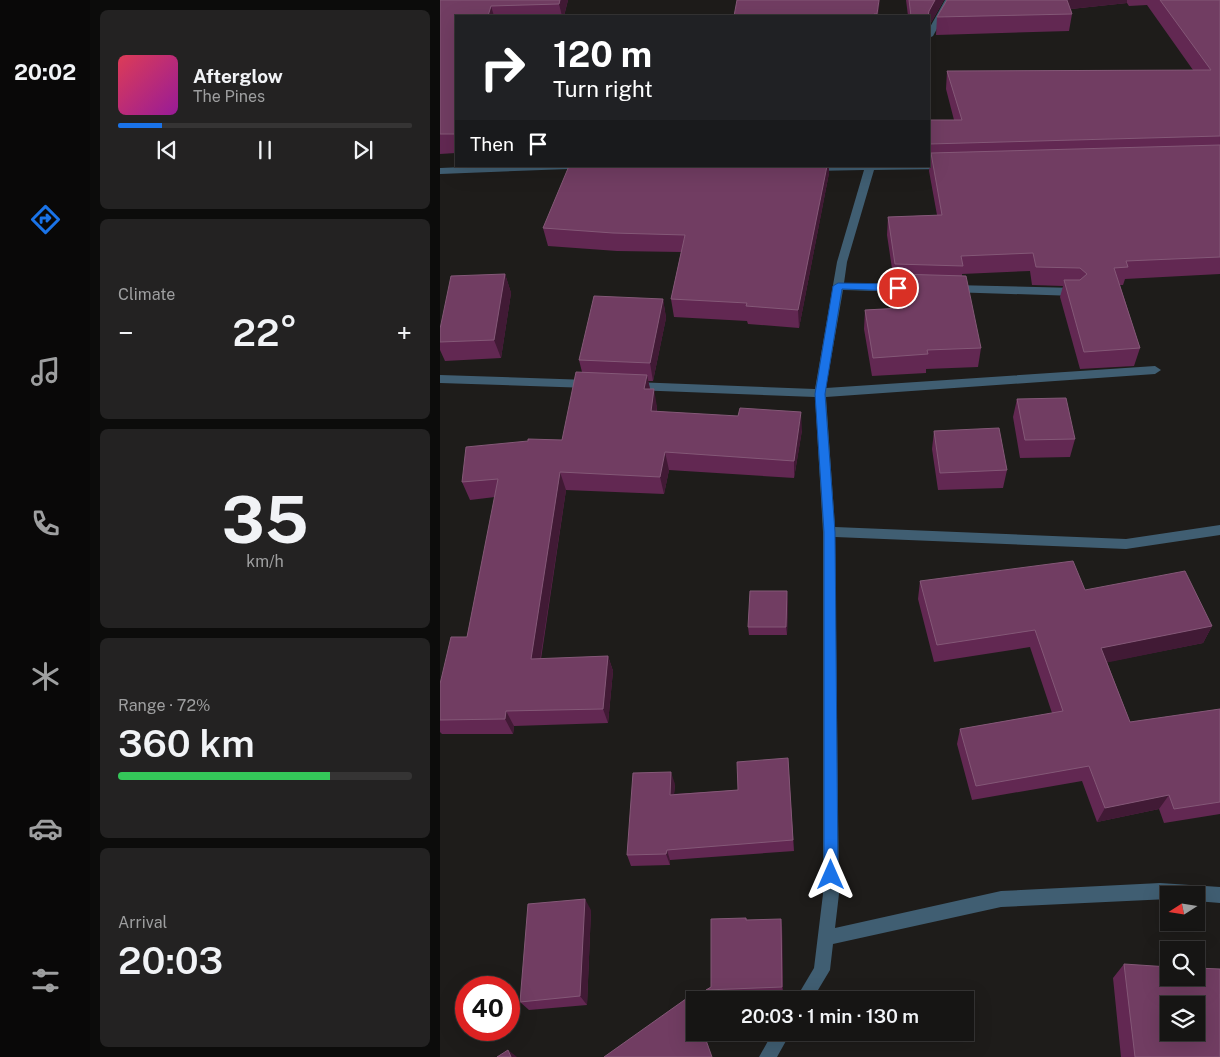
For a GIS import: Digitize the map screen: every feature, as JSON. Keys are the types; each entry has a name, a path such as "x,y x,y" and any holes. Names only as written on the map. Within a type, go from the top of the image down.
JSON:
{"street":[{"path":"930,34 949,0"},
{"path":"930,166 956,166"},
{"path":"440,171 543,167"},
{"path":"800,168 869,167 842,262 820,394 829,532 832,894 822,970 809,991"},
{"path":"838,286 1076,292"},
{"path":"617,386 820,394 1155,370"},
{"path":"440,378 598,385"},
{"path":"829,532 1126,544 1220,530"},
{"path":"826,938 1001,899 1160,891 1220,895"},
{"path":"767,1057 777,1041"}],"building":[{"path":"440,0 560,0 559,4 491,6 488,15 455,15 455,134 440,134"},
{"path":"737,0 879,0 877,14 874,15 734,15"},
{"path":"909,0 935,0 928,15 911,15"},
{"path":"947,0 1067,0 1072,14 937,17"},
{"path":"1160,0 1220,0 1220,136 930,144 930,120 962,120 947,71 1211,70"},
{"path":"1220,145 1220,257 1126,261 1128,267 1114,268 1140,348 1084,352 1064,280 1080,280 1087,274 1080,268 1036,267 1033,253 961,256 963,266 895,264 888,217 942,215 931,153"},
{"path":"569,167 827,167 798,310 746,306 747,303 671,299 685,235 613,233 543,228"},
{"path":"505,274 494,340 440,342 440,329 451,276"},
{"path":"897,274 966,276 981,348 927,350 928,354 873,358 865,310 902,308"},
{"path":"594,296 663,299 650,363 579,360"},
{"path":"576,372 647,375 644,389 654,389 651,411 738,416 740,408 801,412 794,461 665,452 660,477 560,472 531,659 608,656 603,709 506,711 505,719 440,720 440,684 451,637 467,637 498,479 462,482 466,447 528,441 528,439 562,440"},
{"path":"1066,398 1075,439 1025,440 1017,399"},
{"path":"999,428 1007,470 940,473 934,431"},
{"path":"1073,561 1085,590 1185,571 1212,626 1101,648 1130,722 1220,709 1220,802 1174,809 1169,795 1105,808 1089,766 976,786 960,729 1063,711 1035,630 937,645 920,581"},
{"path":"750,591 787,591 786,627 748,627"},
{"path":"788,758 793,840 667,850 666,854 627,855 633,773 671,772 670,795 738,790 737,762"},
{"path":"585,899 580,996 520,1002 528,904"},
{"path":"746,918 746,920 781,919 782,987 706,990 711,987 711,919"},
{"path":"1124,964 1160,966 1160,986 1205,986 1205,968 1220,969 1220,1057 1135,1057"},
{"path":"686,999 686,1041 706,1041 712,1057 604,1057"},
{"path":"508,1050 511,1057 497,1057"}],"route":[{"path":"831,875 829,532 820,394 838,286 898,288"}]}
